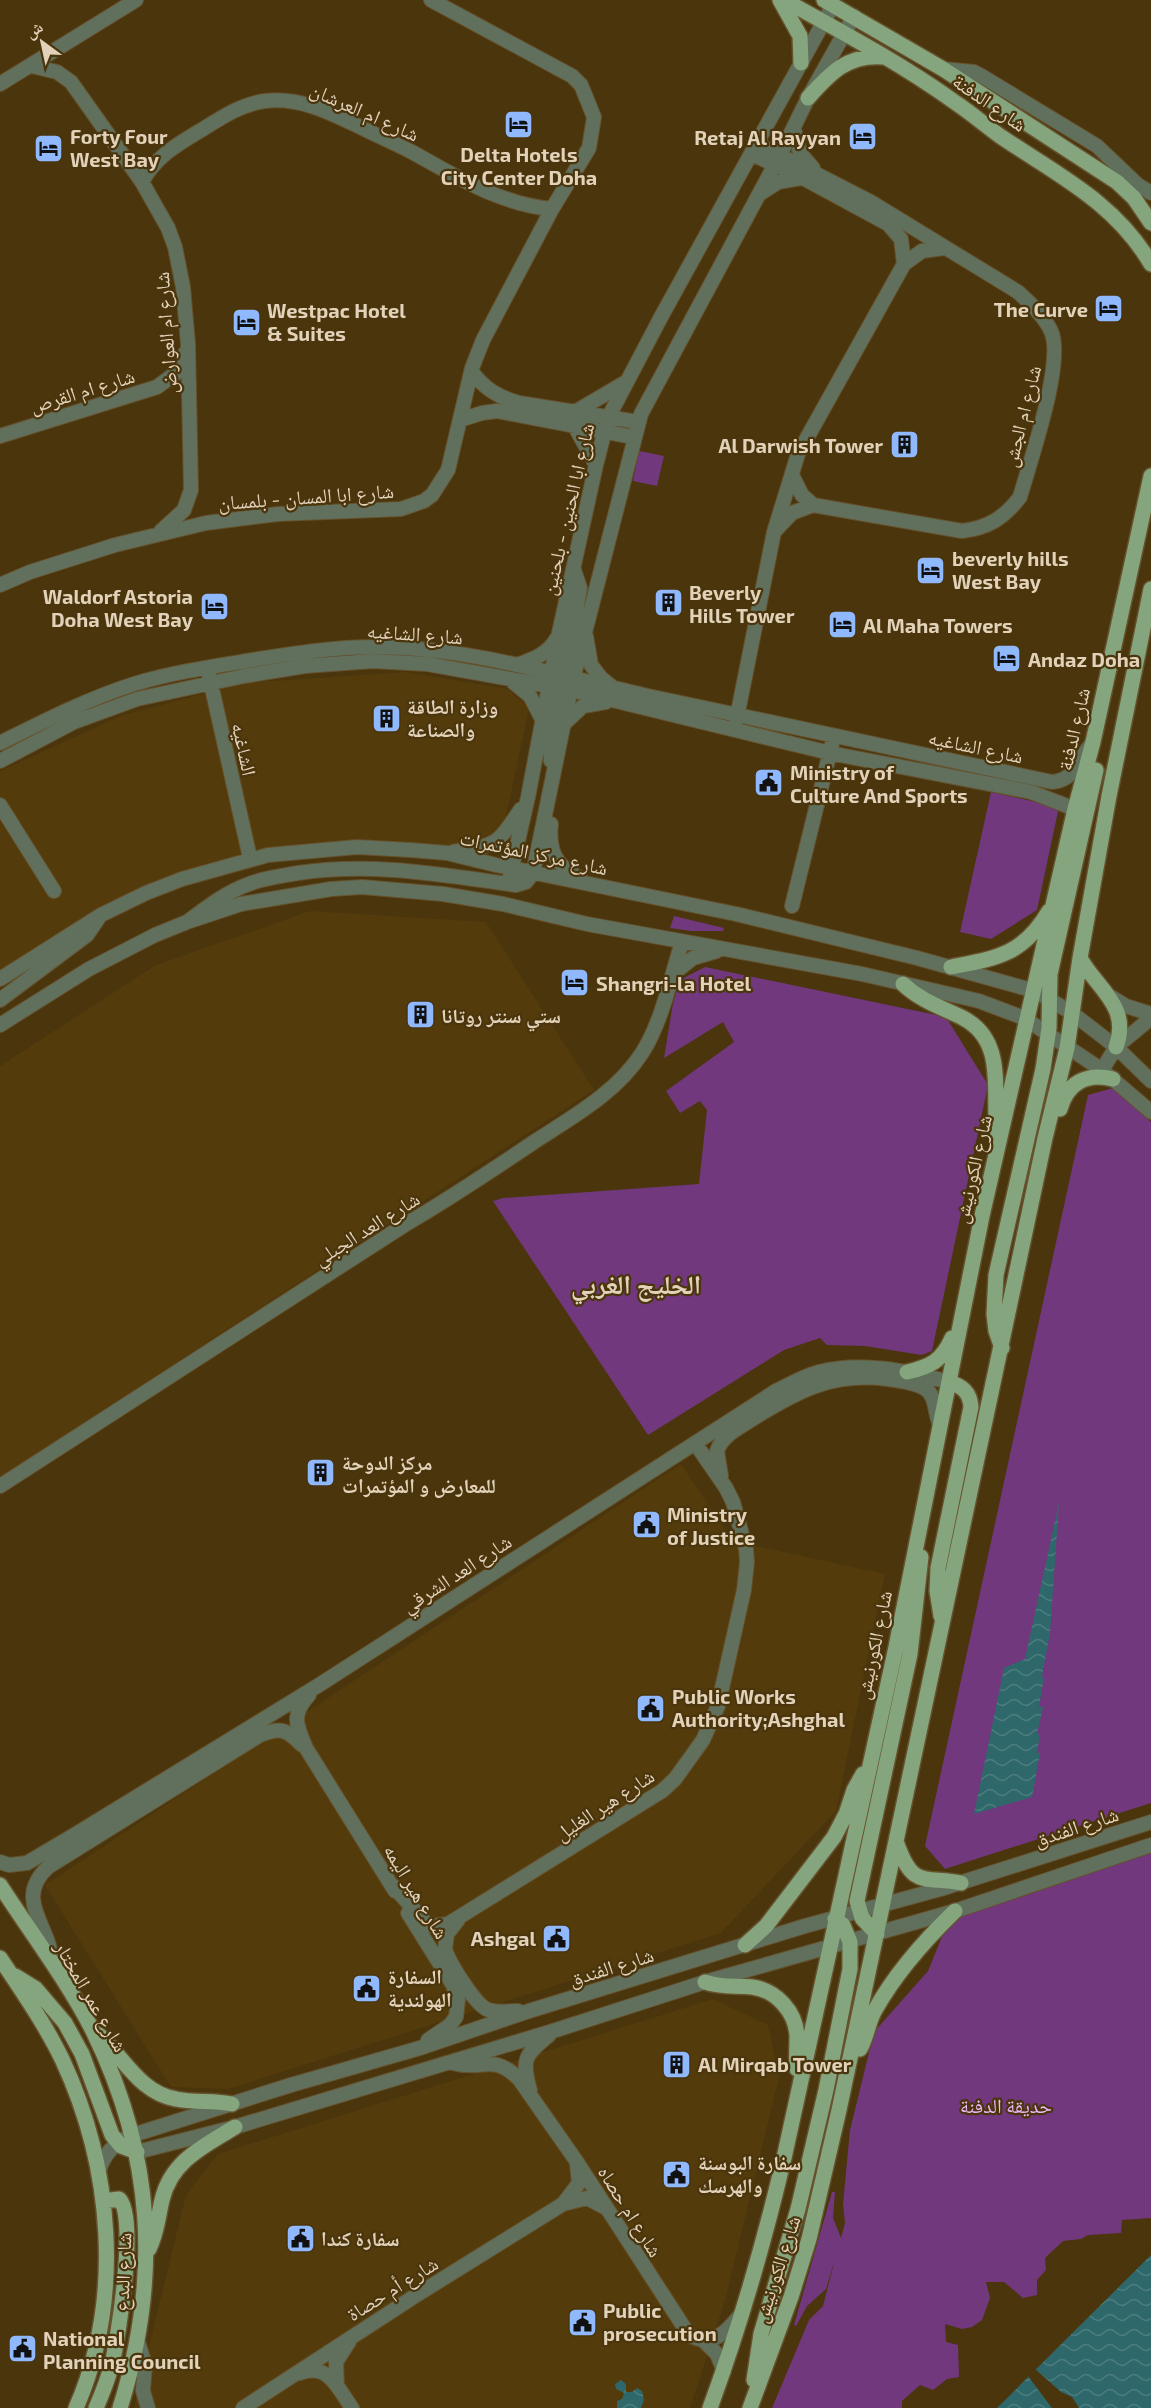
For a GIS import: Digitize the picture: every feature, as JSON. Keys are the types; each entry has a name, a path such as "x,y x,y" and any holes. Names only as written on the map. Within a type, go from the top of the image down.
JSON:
{"main road":[{"name":"شارع الدفنة","path":"782,0 885,57 956,102 999,135 1093,197 1126,227 1151,264"},
{"path":"782,0 800,36 801,63"},
{"name":"شارع الدفنة","path":"829,2 943,69 1110,178 1134,198 1151,223"},
{"path":"808,98 831,75 852,60 862,56 885,57"},
{"path":"1110,178 1145,189"},
{"name":"شارع الدفنة","path":"1035,991 1075,809 1093,742 1151,476"},
{"path":"1072,1012 1109,796 1151,589"},
{"path":"1002,1348 996,1331 994,1314 996,1275 1043,1069 1049,1035 1050,974 1097,761 1093,742"},
{"path":"951,967 986,960 1016,949 1035,932 1056,898"},
{"path":"1080,958 1108,994 1121,1022 1121,1033 1116,1047"},
{"path":"903,984 928,1003 966,1020 986,1041 994,1060 997,1079 995,1120 999,1143"},
{"name":"شارع الكورنيش","path":"710,2408 744,2310 768,2226 869,1767 999,1143 1035,991"},
{"name":"شارع الكورنيش","path":"751,2404 791,2297 809,2239 897,1844 1045,1138 1067,1048 1072,1012"},
{"path":"1045,1138 1054,1125 1065,1096 1074,1085 1088,1077 1107,1074"},
{"path":"907,1372 928,1367 941,1358 965,1307"},
{"path":"942,1625 937,1592 938,1568 971,1407 971,1400 964,1389 949,1382"},
{"path":"877,1934 867,1925 859,1912 857,1901 910,1654 921,1567 918,1536"},
{"path":"745,1945 766,1926 834,1837 846,1814 854,1790 869,1767"},
{"path":"897,1844 907,1867 918,1877 961,1883"},
{"name":"شارع عمر المختار","path":"0,1885 92,2029 113,2077 133,2135"},
{"path":"849,2064 863,2044 872,2016 880,2001 919,1950 955,1911"},
{"path":"751,2404 761,2334 798,2209 826,2090 850,1969 850,1942 843,1925 835,1919"},
{"path":"3,1964 48,2000 65,2023 82,2054 117,2142 126,2149 137,2151"},
{"path":"3,1964 61,2058 87,2123 99,2171"},
{"path":"705,1982 723,1987 755,1987 780,2000 791,2015 795,2026 796,2060 800,2083"},
{"path":"92,2029 154,2092 174,2099 232,2104"},
{"path":"146,2254 158,2226 162,2198 173,2172 194,2152 235,2127"},
{"name":"شارع البدع","path":"120,2408 138,2342 146,2286 145,2207 133,2135"},
{"name":"شارع البدع","path":"76,2408 92,2363 106,2274 103,2201 99,2171"},
{"path":"96,2408 111,2367 119,2333 127,2247 124,2206 119,2199 103,2201"}],"street":[{"path":"110,16 124,0"},
{"path":"0,84 136,0"},
{"name":"شارع ابا المسان - بلمسان","path":"0,585 40,569 157,534 206,523 271,515 384,511 412,506 432,495 448,470 472,372 492,321 552,209 583,161 592,137 594,117 581,85 572,76 431,0"},
{"name":"شارع ابا الحنين - بلحنين","path":"534,873 565,724 559,633 608,418 824,22 829,2"},
{"name":"شارع ابا الحنين - بلحنين","path":"503,904 528,797 542,719 584,632 638,422 794,129 808,98 854,16"},
{"name":"شارع ام العوارض","path":"32,66 57,72 71,82 142,182 176,247 183,286 188,344 191,490 184,510 157,534"},
{"name":"شارع الدفنة","path":"943,69 975,72 1097,146 1145,189"},
{"name":"شارع ام العرشان","path":"142,182 150,167 160,156 225,115 256,102 296,101 332,114 411,152 445,172 515,203 552,209"},
{"path":"794,129 800,153 819,174"},
{"name":"شارع ام الجش","path":"755,149 777,161 819,174 872,202 1018,292 1030,303 1051,331 1055,349 1052,380 1020,497 1009,511 993,523 978,529 962,531 813,505"},
{"path":"777,161 894,229 903,248 904,264"},
{"path":"757,196 778,182 803,178"},
{"path":"734,730 774,532 798,454 904,264 922,251 944,248"},
{"name":"شارع ام القرص","path":"0,436 157,387 176,373 188,344"},
{"path":"472,372 489,391 502,398 519,403 638,422"},
{"path":"575,412 626,382"},
{"path":"460,420 497,411 633,437"},
{"path":"575,427 585,441 596,465"},
{"path":"774,532 792,513 813,505 802,495 792,475"},
{"path":"555,772 550,756 561,682 580,588 573,568"},
{"path":"565,724 583,706 612,694 591,665 584,632"},
{"path":"516,665 533,660 546,651 559,633"},
{"name":"شارع الشاغيه","path":"0,743 63,711 135,684 208,667 305,651 375,647 432,650 516,665 561,682 612,694 734,730 830,753 1031,792 1075,809"},
{"name":"شارع الشاغيه","path":"0,761 69,725 137,699 304,666 373,661 427,664 511,680 561,682"},
{"name":"الشاغيه","path":"208,667 250,858"},
{"path":"511,680 530,696 542,719"},
{"name":"شارع الشاغيه","path":"612,694 738,716 1052,782 1065,779 1074,772 1093,742"},
{"path":"63,711 69,725"},
{"path":"792,906 834,736"},
{"path":"447,853 484,848 496,842 509,828 528,797"},
{"path":"0,805 54,891"},
{"path":"547,808 551,817 549,842 556,860 567,871 595,884"},
{"name":"شارع مركز المؤتمرات","path":"3,975 101,915 146,893 250,858 357,847 447,853 736,914 951,967 1035,991 1072,1012"},
{"path":"187,922 214,902 248,884 320,870 387,868 508,884 522,884 534,873"},
{"path":"0,1025 89,969 154,935 187,922 251,902 362,887 443,894 503,904 596,926 862,974 979,1001 1028,1021 1107,1074 1151,1112"},
{"path":"0,1000 87,935 101,915"},
{"name":"شارع العد الجبلي","path":"0,1486 406,1224 458,1193 602,1095 629,1070 644,1051 682,942"},
{"path":"672,975 679,967 693,958 723,949"},
{"path":"1107,1074 1116,1047 1151,1016 1126,1006 1108,994"},
{"path":"1072,1012 1116,1047 1151,1081"},
{"name":"شارع العد الشرقي","path":"0,1862 9,1866 27,1863 319,1685 776,1391 807,1376 857,1367 907,1372 949,1382"},
{"path":"722,1481 717,1451 729,1435 789,1396 834,1380 878,1378 903,1381 924,1388 933,1399 940,1425"},
{"name":"شارع هير الغليل","path":"392,1885 426,1923 440,1926 458,1920 662,1791 675,1779 697,1749 718,1706 747,1571 746,1550 738,1516 722,1481 695,1443"},
{"name":"شارع هير اليمه","path":"319,1685 302,1702 297,1713 296,1724 306,1748 453,1985 458,2000 456,2017 450,2025 420,2048"},
{"name":"شارع هير اليمه","path":"53,1966 49,1943 33,1906 34,1889 41,1874 58,1860 260,1735 274,1729 281,1730 291,1734 306,1748"},
{"name":"شارع الفندق","path":"117,2142 133,2135 420,2048 745,1945 961,1883 1151,1822"},
{"path":"137,2151 235,2127 553,2031 705,1982 955,1911 1151,1845"},
{"path":"458,1920 447,1934 445,1949 476,2000 483,2008 491,2011 530,2012"},
{"name":"شارع ام حصاه","path":"532,2094 525,2072 527,2058 553,2031"},
{"name":"شارع ام حصاه","path":"449,2062 475,2066 497,2064 508,2068 532,2094 684,2328 689,2335 704,2341 717,2354 724,2371"},
{"path":"99,2171 106,2155 117,2142"},
{"name":"شارع أم حصاة","path":"563,2204 579,2183 577,2162"},
{"name":"شارع أم حصاة","path":"243,2408 563,2204 587,2198 606,2208"},
{"path":"704,2341 720,2336 744,2310"},
{"path":"337,2386 338,2356 356,2334"},
{"path":"138,2342 145,2364 143,2391 148,2408"},
{"path":"287,2378 306,2371 320,2370 337,2386 352,2408"}],"shaded area":[{"path":"406,672 508,689 529,708 505,821 480,846 257,856 124,898 67,928 0,972 0,771 123,715 244,683"},
{"path":"310,911 486,922 594,1090 0,1477 0,1066 156,965"},
{"path":"681,1464 733,1541 885,1574 836,1811 721,1933 228,2089 171,2087 45,1885"},
{"path":"713,1999 768,2025 779,2077 725,2301 690,2408 134,2408 186,2195 218,2154"}],"green space":[{"path":"639,451 664,456 657,486 633,481"},
{"path":"991,792 1059,807 1037,910 991,939 960,932"},
{"path":"674,916 724,928 723,931 691,931 670,928"},
{"path":"705,967 946,1017 988,1085 932,1351 922,1355 865,1346 827,1345 820,1338 784,1350 648,1435 493,1201 503,1198 699,1184 707,1110 700,1101 680,1113 666,1091 734,1042 723,1022 664,1058 673,1003 680,980"},
{"path":"1113,1088 1151,1122 1151,1803 945,1869 925,1846 1088,1095"},
{"name":"حديقة الدفنة","path":"1151,1852 1151,2218 1122,2220 1121,2233 1088,2235 1081,2239 1063,2241 1045,2258 1046,2270 1037,2280 1037,2295 1023,2298 1004,2282 986,2282 990,2298 982,2320 972,2327 962,2329 945,2324 946,2342 958,2345 959,2377 947,2379 933,2390 920,2385 902,2401 902,2408 772,2408 809,2320 823,2306 835,2259 826,2289 807,2306 796,2326 794,2325 832,2192 835,2192 833,2218 841,2238 845,2223 843,2204 850,2130 874,2032 928,1971 944,1932 958,1912"}],"water":[{"path":"1059,1503 1050,1633 1039,1707 1043,1707 1037,1734 1040,1735 1037,1753 1040,1753 1032,1797 974,1814 1004,1668 1025,1659"},
{"path":"1151,2255 1151,2408 997,2408"},
{"path":"621,2380 626,2384 626,2392 632,2392 637,2388 642,2391 644,2400 641,2408 617,2408 617,2401 622,2399 624,2393 616,2389 615,2384"}],"pier":[{"path":"1035,2369 1061,2392 1072,2397 1079,2408 1052,2408 1028,2376"}],"place":[{"name":"Delta Hotels City Center Doha","path":"519,124"},
{"name":"Retaj Al Rayyan","path":"862,137"},
{"name":"Forty Four West Bay","path":"49,148"},
{"name":"The Curve","path":"1109,309"},
{"name":"Westpac Hotel & Suites","path":"246,322"},
{"name":"Al Darwish Tower","path":"904,445"},
{"name":"beverly hills West Bay","path":"931,570"},
{"name":"Beverly Hills Tower","path":"668,603"},
{"name":"Waldorf Astoria Doha West Bay","path":"214,607"},
{"name":"Al Maha Towers","path":"842,625"},
{"name":"Andaz Doha","path":"1007,659"},
{"name":"وزارة الطاقة والصناعة","path":"386,718"},
{"name":"Ministry of Culture And Sports","path":"769,783"},
{"name":"Shangri-la Hotel","path":"575,983"},
{"name":"ستي سنتر روتانا","path":"420,1015"},
{"name":"مركز الدوحة للمعارض و المؤتمرات","path":"321,1473"},
{"name":"Ministry of Justice","path":"646,1525"},
{"name":"Public Works Authority;Ashghal","path":"651,1708"},
{"name":"Ashgal","path":"557,1938"},
{"name":"السفارة الهولندية","path":"367,1988"},
{"name":"Al Mirqab Tower","path":"677,2064"},
{"name":"سفارة البوسنة والهرسك","path":"677,2174"},
{"name":"سفارة كندا","path":"300,2238"},
{"name":"Public prosecution","path":"582,2322"},
{"name":"National Planning Council","path":"22,2349"}],"district":[{"name":"الخليج الغربي","path":"636,1283"}]}
